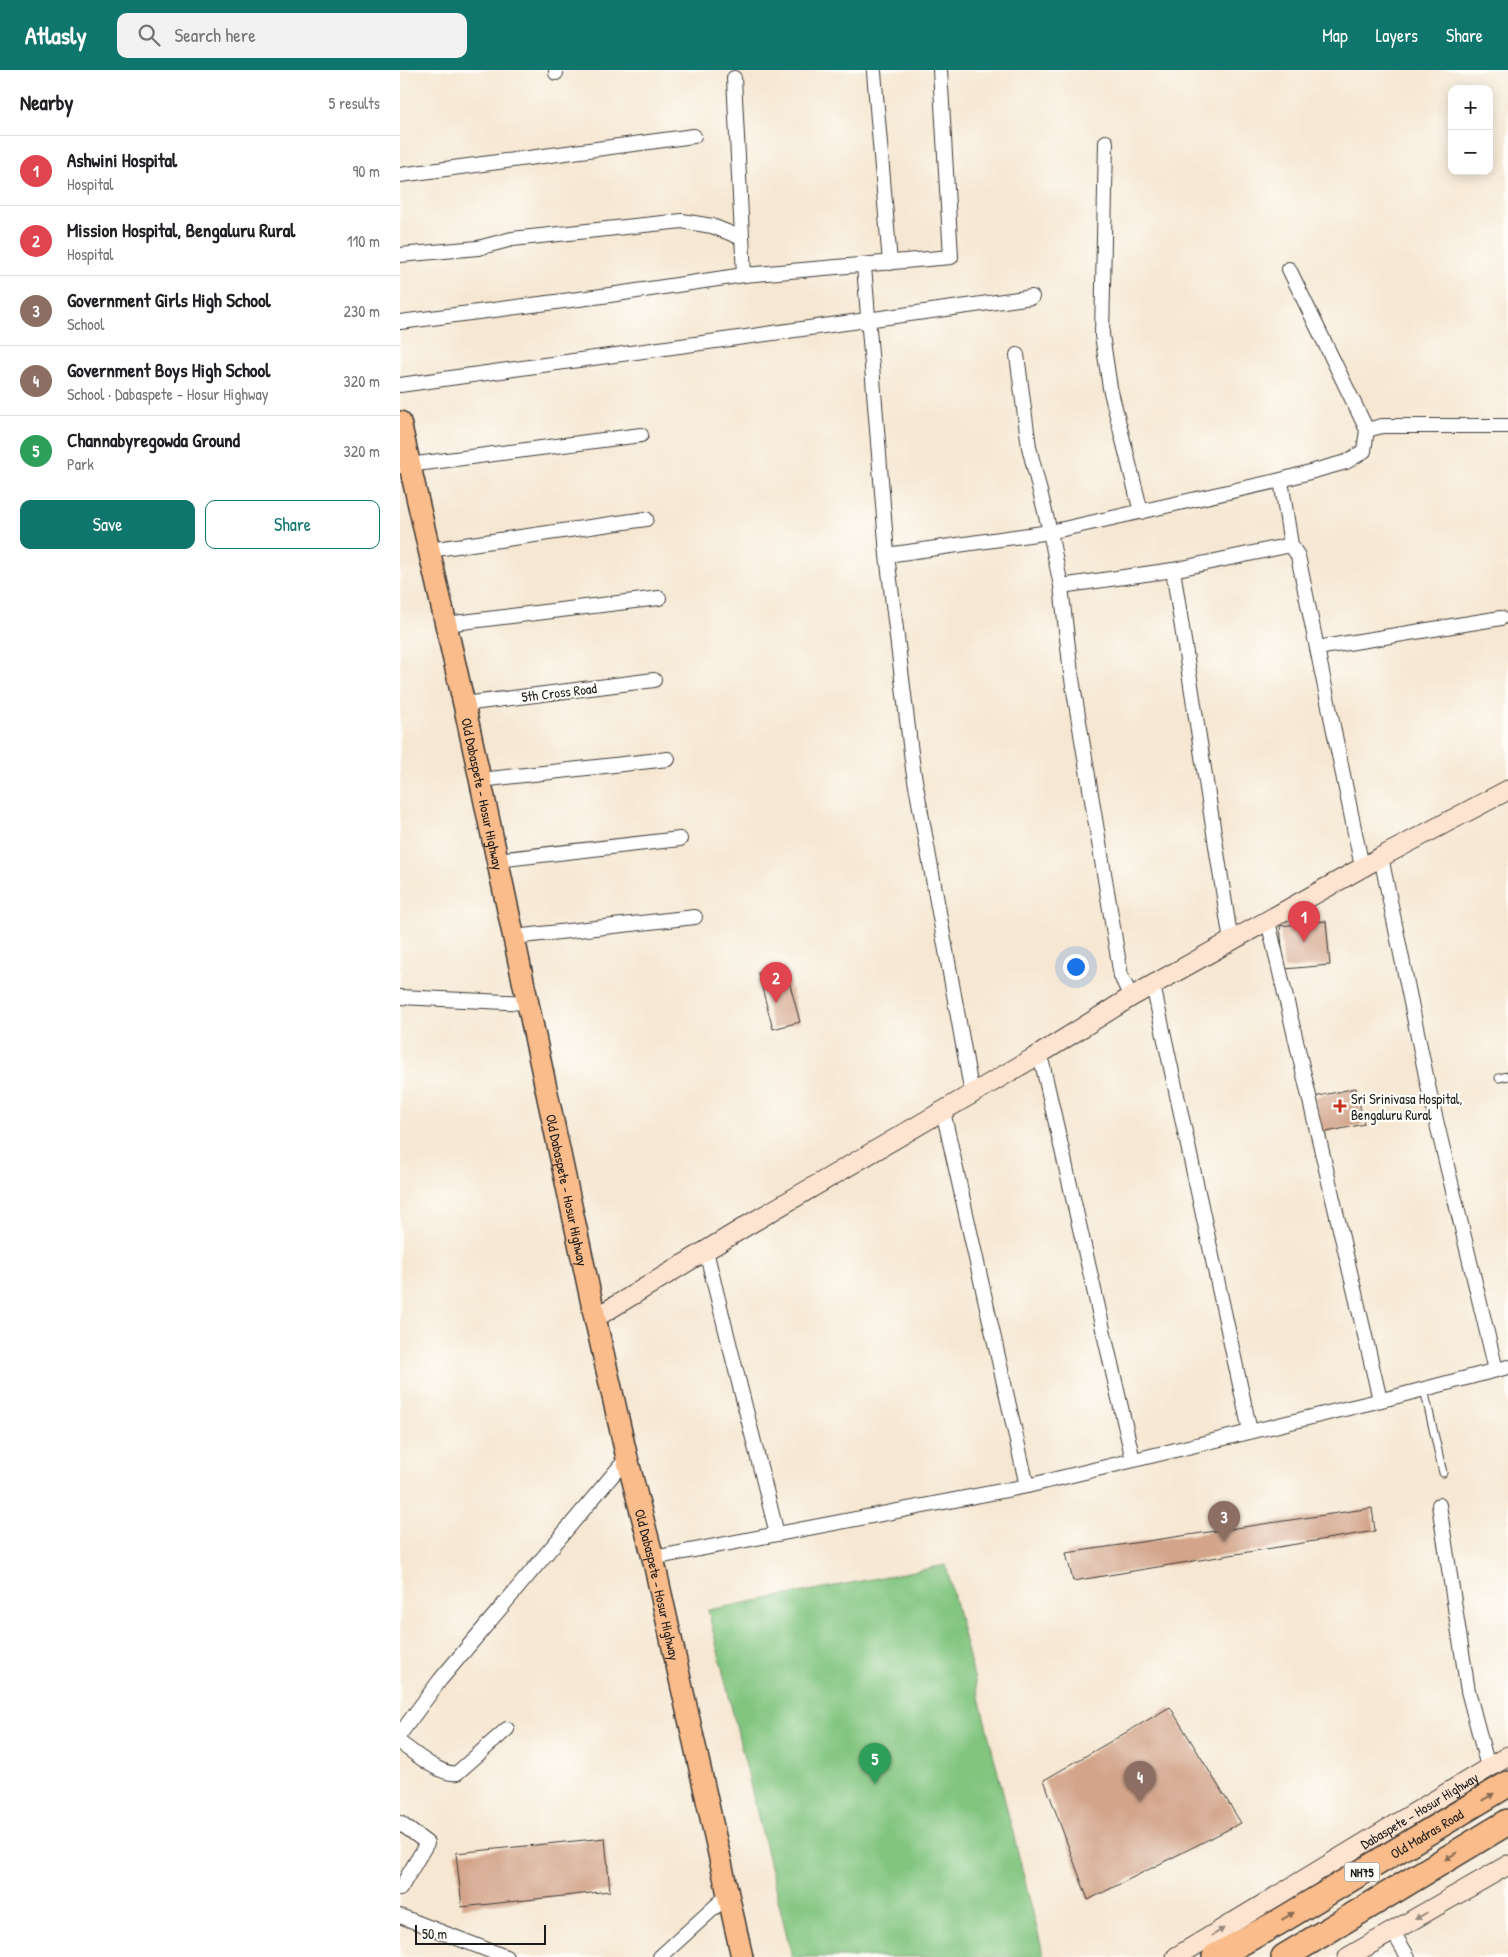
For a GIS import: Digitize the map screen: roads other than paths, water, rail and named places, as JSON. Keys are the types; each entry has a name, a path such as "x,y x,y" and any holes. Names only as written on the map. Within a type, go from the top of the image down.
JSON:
{"highway":[{"name":"Old Madras Road","path":"1215,1957 1277,1923 1508,1784"},
{"name":"NH75","path":"1284,1957 1508,1822"}],"main road":[{"name":"Old Dabaspete - Hosur Highway","path":"400,422 404,465 429,550 446,624 595,1318 627,1458 653,1558 742,1957"}],"street":[{"path":"400,322 744,275 951,257 940,70"},
{"path":"874,72 890,263"},
{"path":"734,78 744,275"},
{"path":"400,175 694,136"},
{"path":"1106,142 1102,335 1110,388 1141,512"},
{"path":"400,255 478,248 512,239 682,221 712,226 742,238"},
{"path":"864,266 887,555 913,769 972,1094"},
{"path":"887,555 1050,532 1282,480 1346,462 1364,451 1367,430 1289,269"},
{"path":"400,385 1032,297"},
{"path":"1017,355 1029,447 1062,586 1071,673 1121,976 1131,997"},
{"path":"1367,430 1382,426 1508,426"},
{"path":"404,465 641,436"},
{"path":"1282,480 1291,546 1298,556 1362,868"},
{"path":"429,550 646,519"},
{"path":"1062,586 1173,570 1291,546"},
{"path":"1173,570 1231,942"},
{"path":"446,624 659,598"},
{"path":"1317,648 1501,618"},
{"name":"5th Cross Road","path":"464,704 654,680"},
{"path":"480,780 668,759"},
{"path":"595,1318 1040,1054 1131,997 1381,857 1508,790"},
{"path":"497,860 680,839"},
{"path":"653,1558 1027,1486 1380,1400 1502,1368 1430,1095 1381,857"},
{"path":"514,937 695,916"},
{"path":"1268,921 1380,1400"},
{"path":"1153,985 1250,1431"},
{"path":"400,997 528,1003"},
{"path":"1040,1054 1133,1460"},
{"path":"943,1111 1027,1486"},
{"path":"706,1251 777,1534"},
{"path":"400,1734 440,1680 627,1458"},
{"path":"1439,1505 1468,1690 1488,1767"},
{"path":"400,1742 442,1771 450,1774 457,1773 507,1729"},
{"name":"Dabaspete - Hosur Highway","path":"1176,1957 1508,1756"},
{"path":"400,1823 427,1843 400,1889"},
{"path":"1348,1957 1508,1865"},
{"path":"660,1957 728,1895"},
{"path":"400,1916 506,1957"},
{"path":"1393,1932 1408,1957"}],"lane":[{"path":"1499,1078 1508,1076"},
{"path":"1424,1389 1443,1473"}],"place":[{"name":"Ashwini Hospital","path":"1304,942"},
{"name":"Mission Hospital, Bengaluru Rural","path":"776,1003"},
{"name":"Sri Srinivasa Hospital, Bengaluru Rural","path":"1340,1106"},
{"name":"Government Girls High School","path":"1224,1542"},
{"name":"Channabyregowda Ground","path":"875,1784"},
{"name":"Government Boys High School","path":"1140,1802"}]}
